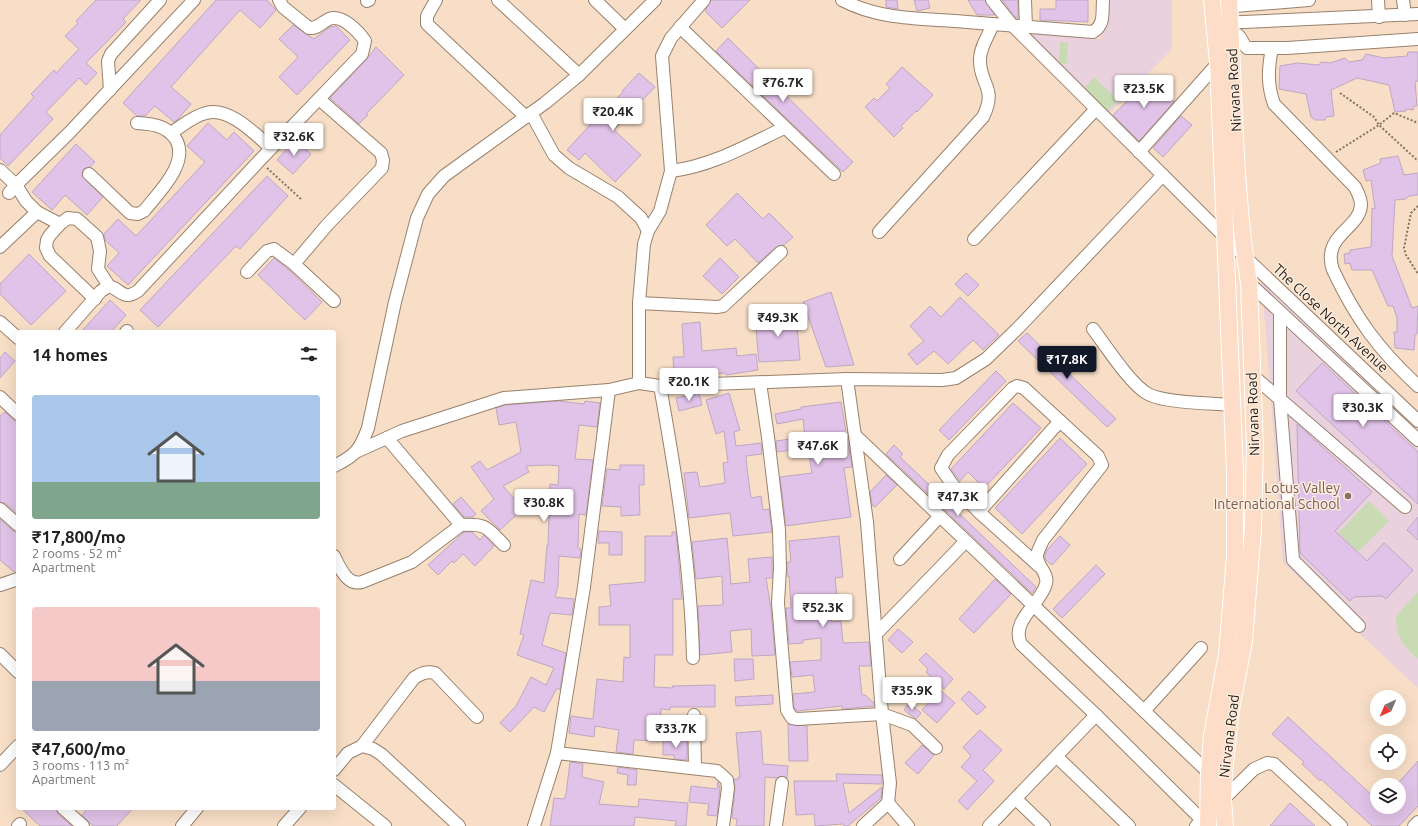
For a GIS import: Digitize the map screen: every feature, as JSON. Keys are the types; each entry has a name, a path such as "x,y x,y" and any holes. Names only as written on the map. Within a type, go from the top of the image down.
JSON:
{"main road":[{"name":"Nirvana Road","path":"1224,826 1223,801 1231,709 1244,641 1253,528 1255,447 1249,283 1245,257 1229,3"},
{"name":"Nirvana Road","path":"1203,822 1212,736 1226,654 1235,556 1235,472 1218,63 1212,4"}],"street":[{"path":"110,90 108,61 111,54 160,0"},
{"path":"8,189 110,90 194,0"},
{"path":"94,299 50,256 46,248 47,240 60,224 68,218 77,219 97,237 100,251 98,268 109,286 125,295 131,295 138,291 271,148 362,54 365,41 343,20 330,18 314,29 309,28 283,7 279,0"},
{"path":"436,0 426,16 427,24 528,115 554,154 569,168 618,197 641,218 648,231"},
{"path":"498,0 579,75"},
{"path":"595,0 626,29"},
{"path":"358,451 368,428 395,302 422,204 428,194 444,176 528,115 579,75 655,0"},
{"path":"842,0 861,9 896,18 1093,32 1100,28 1102,22 1103,0"},
{"name":"The Close North Avenue","path":"992,0 1012,26 1245,257 1418,421"},
{"path":"1025,0 1026,27"},
{"path":"1212,4 1309,0"},
{"path":"1378,0 1379,17"},
{"path":"1403,0 1405,15"},
{"path":"639,383 640,303 644,244 648,231 660,211 671,171 662,56 671,38 702,1"},
{"path":"1213,24 1230,28 1418,14"},
{"path":"879,232 983,117 990,100 989,91 980,65 980,57 993,24"},
{"path":"680,27 784,128 834,174"},
{"path":"1230,28 1242,38 1243,45 1247,48 1272,48 1418,39"},
{"path":"1272,48 1268,73 1269,88 1274,104 1355,187 1361,199 1361,207 1357,217 1343,231 1331,250 1330,261 1333,270 1361,323 1388,358 1416,380"},
{"path":"1140,152 1218,63"},
{"path":"294,264 328,224 382,168 384,160 381,153 319,99"},
{"path":"974,239 1096,109"},
{"path":"171,133 207,112 219,113 234,118 271,148"},
{"path":"89,174 130,213 138,214 144,212 176,168 180,156 178,143 171,133 161,126 137,123"},
{"path":"671,171 691,169 717,160 784,128"},
{"path":"0,170 8,189 26,200 37,212 60,224"},
{"path":"336,465 348,459 358,451 387,438 481,404 504,398 609,390 639,383 660,386 847,379 942,380 956,378 986,359 1018,328 1163,175"},
{"path":"0,247 37,212"},
{"path":"247,272 270,249 274,249 279,251 334,301"},
{"path":"640,303 717,307 723,306 781,252"},
{"path":"1249,283 1418,440"},
{"path":"67,330 94,299 109,286"},
{"path":"1280,313 1280,399 1293,560 1359,626"},
{"path":"0,322 16,336"},
{"path":"1093,329 1136,385 1149,395 1171,399 1232,405"},
{"path":"1252,375 1405,507"},
{"path":"847,379 867,522 877,633 882,714 890,783 888,803 863,826"},
{"path":"760,383 779,530 780,568 778,603 787,710 792,718 798,719 882,714 912,725 936,748"},
{"path":"660,386 678,486 692,606 693,658"},
{"path":"1039,566 1037,554 1049,530 1102,465 1098,456 1024,388 1017,386 1013,388 948,455 941,468 944,474 979,512 1039,566 1046,578 1046,584 1034,606 1020,623 1017,632 1020,644 1096,715 1203,822 1254,769 1267,763 1274,764 1341,826"},
{"path":"534,826 557,753 584,587 609,390"},
{"path":"0,397 16,412"},
{"path":"979,512 1060,421"},
{"path":"856,436 965,542 1209,772"},
{"path":"387,438 461,525"},
{"path":"0,509 16,523"},
{"path":"900,560 939,517"},
{"path":"336,559 350,580 356,584 412,562 461,525 479,524 486,527 504,545"},
{"path":"877,633 965,542"},
{"path":"0,585 16,580"},
{"path":"1144,711 1201,648"},
{"path":"0,654 16,670"},
{"path":"336,768 348,753 362,746 414,678 422,673 429,671 435,673 477,717"},
{"path":"694,715 695,768"},
{"path":"994,824 1096,715"},
{"path":"362,746 373,749 381,754 459,826"},
{"path":"0,765 16,748"},
{"path":"557,753 717,771 727,780 728,788 723,826"},
{"path":"1057,757 1130,826"},
{"path":"776,826 782,783"},
{"path":"336,787 386,826"},
{"path":"1016,799 1044,826"},
{"path":"888,803 908,826"},
{"path":"68,810 83,826"},
{"path":"182,826 195,810"},
{"path":"284,826 298,810"},
{"path":"1414,826 1418,822"}],"path":[{"path":"1340,93 1374,117 1379,125 1418,161"},
{"path":"1327,158 1379,125 1394,113 1418,123"},
{"path":"259,161 301,200"},
{"path":"1418,206 1411,213 1404,248 1406,255 1418,274"}],"shaded area":[{"path":"1105,0 1172,0 1172,49 1109,114 1029,37 1033,32 1101,39"},
{"name":"Lotus Valley International School","path":"1262,282 1418,430 1418,688 1283,563"}],"green space":[{"path":"1060,42 1068,43 1067,64 1059,63"},
{"path":"1094,77 1118,100 1108,111 1084,89"},
{"path":"1369,501 1389,521 1358,552 1338,533"},
{"path":"1418,592 1418,659 1408,650 1401,640 1397,629 1396,616"}],"building":[{"path":"96,0 141,0 123,19 126,22 86,63 97,73 86,85 79,78 46,112 53,119 8,166 0,158 0,135 34,97 31,94 54,70 56,73 79,49 65,36 78,23 76,21"},
{"path":"216,0 267,0 276,10 260,28 240,10 171,87 191,104 177,120 174,122 155,106 145,116 137,116 123,103"},
{"path":"711,0 750,0 722,28 705,11"},
{"path":"886,0 897,0 898,9 886,7"},
{"path":"914,0 928,0 930,8 917,11"},
{"path":"968,0 985,0 995,15 977,15"},
{"path":"1002,0 1018,0 1018,18 1016,18"},
{"path":"1056,0 1088,0 1088,22 1040,20 1040,9 1056,9"},
{"path":"293,25 314,39 330,27 336,26 350,40 297,95 279,77 298,57 279,39"},
{"path":"728,38 853,162 843,172 716,51"},
{"path":"376,47 404,75 366,114 368,115 359,124 330,98 367,59"},
{"path":"1408,52 1418,52 1418,81 1415,82 1417,106 1414,106 1413,110 1406,109 1406,111 1395,112 1389,85 1357,78 1331,90 1334,116 1326,117 1325,120 1315,120 1311,117 1306,94 1279,89 1280,66 1297,63 1319,65 1321,62 1330,63 1345,58 1349,62 1362,60 1366,54 1384,58 1407,56"},
{"path":"902,67 933,95 901,126 903,128 894,137 865,107 874,98 877,101 890,88 886,84"},
{"path":"639,73 655,87 614,130 641,155 615,182 585,153 579,160 567,150 601,113 602,114 623,92 622,91"},
{"path":"1151,78 1174,102 1139,141 1113,115"},
{"path":"1181,116 1192,125 1163,157 1153,148"},
{"path":"208,123 227,140 234,132 254,151 128,285 107,266 119,253 105,240 104,234 118,219 136,236 205,162 187,146"},
{"path":"295,140 311,154 293,174 277,160"},
{"path":"76,144 95,162 90,167 83,169 82,176 103,197 87,215 65,195 52,210 32,192"},
{"path":"1398,156 1404,175 1418,173 1418,195 1409,196 1406,199 1395,200 1392,256 1412,308 1418,306 1417,334 1415,335 1414,350 1395,348 1394,332 1397,332 1397,318 1393,306 1388,306 1372,270 1352,270 1350,263 1345,264 1344,254 1350,253 1350,250 1371,247 1372,208 1375,209 1371,180 1366,181 1363,170 1381,163 1380,159"},
{"path":"267,176 288,196 240,249 236,246 158,327 140,310"},
{"path":"737,193 763,219 769,213 793,237 784,245 776,247 758,263 735,239 727,246 706,225"},
{"path":"29,254 66,291 31,325 0,294 0,284"},
{"path":"274,258 289,270 322,302 305,320 258,275"},
{"path":"720,258 739,277 722,294 703,276"},
{"path":"966,273 979,285 968,296 955,284"},
{"path":"831,292 854,365 826,367 803,302"},
{"path":"960,297 999,335 983,350 973,340 948,364 934,351 917,365 908,354 924,341 910,326 930,306 941,317"},
{"path":"110,300 126,315 113,330 83,330"},
{"path":"796,314 800,360 759,362 755,318"},
{"path":"700,322 702,351 736,348 737,356 756,354 758,370 726,375 726,373 674,376 673,357 684,357 682,324"},
{"path":"1027,333 1116,419 1107,427 1018,341"},
{"path":"5,352 15,361 0,378 0,358"},
{"path":"1322,363 1418,452 1418,504 1296,391"},
{"path":"996,371 1006,381 949,440 939,430"},
{"path":"699,393 702,405 679,411 676,398"},
{"path":"729,393 740,430 734,432 736,446 761,443 762,454 746,456 747,468 751,498 761,496 763,510 769,509 772,532 733,536 730,513 689,518 684,473 697,472 700,487 725,483 723,463 728,462 724,431 716,434 706,400"},
{"path":"559,401 584,404 585,401 600,403 597,427 579,425 575,459 593,460 586,515 579,514 578,548 581,549 580,558 559,556 558,586 555,597 574,599 572,615 550,613 542,645 566,653 560,690 557,688 544,712 534,707 510,732 500,723 516,706 531,677 546,685 554,668 517,655 524,635 520,634 531,580 544,583 547,545 548,546 550,484 558,485 559,466 526,466 529,472 503,486 523,509 500,530 481,511 494,499 471,467 480,461 487,470 521,452 516,422 499,425 496,408 505,405"},
{"path":"841,402 852,467 844,468 851,517 786,526 780,477 812,473 808,448 777,452 776,441 805,437 803,419 777,424 775,414 801,409 801,407"},
{"path":"1013,403 1041,428 984,488 968,472 960,481 951,469"},
{"path":"5,412 16,422 16,513 5,503 0,502 0,416"},
{"path":"1297,424 1372,492 1335,531 1367,561 1384,543 1413,570 1386,599 1382,596 1354,597 1350,601 1300,553"},
{"path":"1060,438 1087,464 1022,534 995,508"},
{"path":"894,445 903,454 900,457 1036,587 1032,593 886,454"},
{"path":"620,465 644,465 644,485 639,485 640,515 621,516 621,507 602,506 607,469 620,470"},
{"path":"886,475 897,485 875,507 872,505 870,492"},
{"path":"461,497 476,514 473,517 464,517 453,504"},
{"path":"1418,517 1418,540 1407,530"},
{"path":"0,519 13,531 16,532 16,572 0,560"},
{"path":"599,531 622,532 622,555 609,555 609,543 598,543"},
{"path":"464,532 472,532 480,540 484,535 494,546 475,566 463,554 454,563 452,561 438,575 428,565"},
{"path":"672,532 676,532 682,599 673,599 673,655 655,655 654,687 673,688 672,686 715,685 715,707 670,707 670,710 661,709 659,741 634,740 633,754 616,752 619,730 595,726 594,737 569,733 571,716 593,719 597,679 623,682 624,657 630,658 630,625 599,625 599,607 611,606 609,585 645,582 645,536 672,536"},
{"path":"839,536 843,577 835,578 837,596 830,597 831,622 841,621 843,643 869,642 871,666 859,666 862,695 865,695 874,703 874,706 842,709 842,706 797,711 794,708 793,694 815,692 813,675 792,677 790,662 821,660 821,638 803,640 803,643 789,644 786,608 791,608 789,576 787,576 787,562 791,562 789,541"},
{"path":"1060,536 1070,545 1052,565 1045,559 1045,555 1047,550"},
{"path":"727,538 731,584 750,582 748,559 772,557 772,578 766,578 771,609 775,655 752,656 751,629 730,631 732,652 700,655 698,606 723,605 722,576 696,579 692,542"},
{"path":"1096,565 1105,574 1062,618 1053,609"},
{"path":"995,579 1011,594 974,633 959,619"},
{"path":"898,629 913,642 902,653 888,640"},
{"path":"926,653 953,679 944,689 926,672 928,669 919,660"},
{"path":"734,659 753,659 754,679 735,681"},
{"path":"940,690 955,703 937,723 922,710"},
{"path":"969,691 986,707 977,715 961,699"},
{"path":"773,695 773,704 736,706 735,697"},
{"path":"909,703 921,713 916,719 904,710"},
{"path":"1288,717 1370,793 1370,814 1406,814 1406,778 1403,778 1418,761 1418,806 1399,826 1372,826 1321,779 1320,781 1302,764 1304,762 1272,734"},
{"path":"788,724 807,726 808,761 789,761"},
{"path":"980,730 1002,750 983,770 994,781 967,810 958,801 977,781 961,767 971,756 963,747"},
{"path":"761,731 763,764 788,766 787,778 783,776 776,778 765,777 764,826 736,826 737,819 732,818 735,789 734,779 738,780 738,777 740,777 736,733"},
{"path":"663,741 687,741 687,760 674,759 674,755 663,755"},
{"path":"922,745 934,755 918,774 905,763"},
{"path":"570,762 583,764 582,777 604,782 599,804 638,807 639,799 688,803 686,826 675,826 676,821 635,817 634,826 550,826 554,798 564,799 566,794"},
{"path":"618,767 637,770 636,785 627,785 628,775 617,773"},
{"path":"836,774 882,775 882,784 843,783 849,813 882,787 881,798 848,826 844,826 843,824 815,826 814,814 796,815 794,781 837,781"},
{"path":"718,782 720,788 717,816 707,815 709,804 689,802 691,786 717,789"},
{"path":"1290,803 1302,814 1315,826 1270,826"},
{"path":"23,810 57,810 58,814 72,826 40,826"},
{"path":"86,810 131,810 117,826 93,826 82,815"}],"place":[{"name":"Lotus Valley International School","path":"1348,496"}]}
